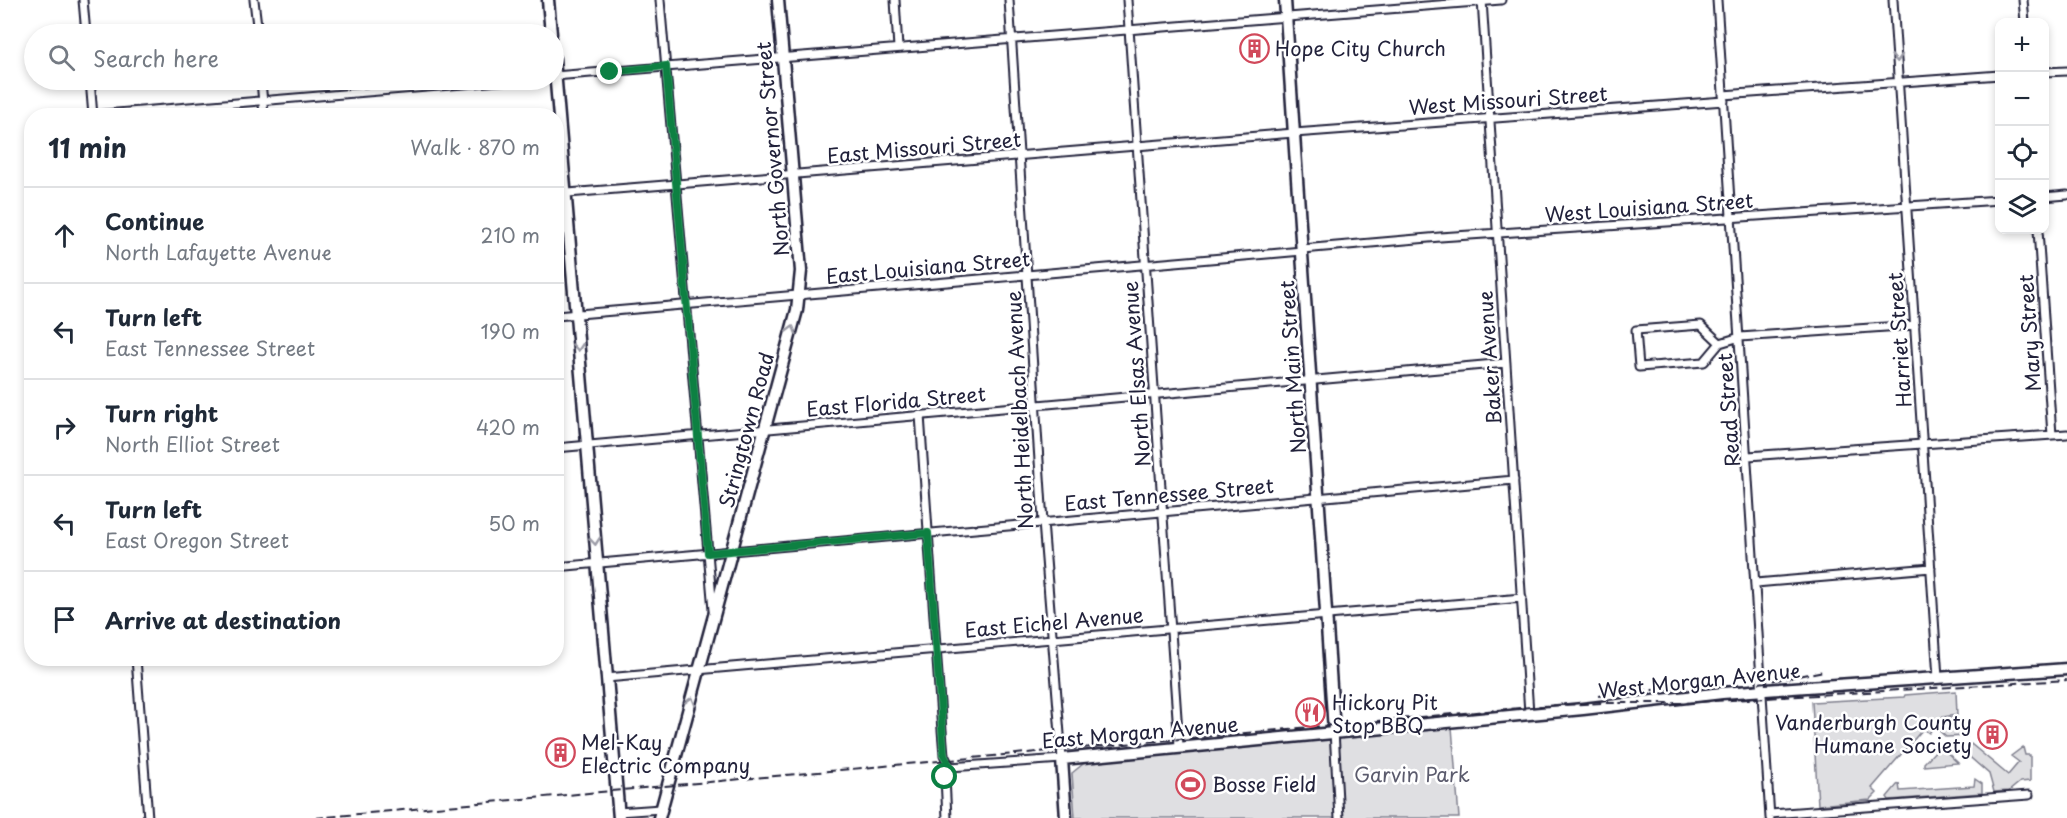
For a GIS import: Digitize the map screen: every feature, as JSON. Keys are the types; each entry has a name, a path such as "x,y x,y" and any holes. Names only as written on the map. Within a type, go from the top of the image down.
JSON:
{"street":[{"path":"83,0 85,24"},
{"path":"254,0 257,24"},
{"path":"548,0 550,24"},
{"path":"660,0 714,616"},
{"name":"North Governor Street","path":"777,0 801,271 800,295"},
{"path":"895,0 898,48"},
{"name":"North Heidelbach Avenue","path":"1009,0 1029,275 1043,522 1066,818"},
{"name":"North Elsas Avenue","path":"1128,0 1179,747"},
{"name":"North Main Street","path":"1285,0 1334,731"},
{"path":"564,75 1502,0"},
{"name":"Read Street","path":"1717,0 1770,816"},
{"name":"Harriet Street","path":"1893,0 1938,678"},
{"path":"2024,0 2025,18"},
{"name":"Baker Avenue","path":"1482,1 1530,713"},
{"path":"2049,72 2067,71"},
{"name":"West Missouri Street","path":"1294,133 1995,75"},
{"path":"91,90 92,108"},
{"path":"262,90 264,108"},
{"path":"172,108 388,90"},
{"path":"555,90 556,108"},
{"name":"East Missouri Street","path":"564,194 1294,133"},
{"path":"2049,197 2067,195"},
{"name":"West Louisiana Street","path":"1302,250 1497,234 1995,200"},
{"path":"564,218 576,314 618,815 660,813"},
{"name":"Mary Street","path":"2038,234 2052,435"},
{"name":"East Louisiana Street","path":"564,315 1302,250"},
{"name":"Stringtown Road","path":"660,813 766,429 800,295"},
{"path":"1720,343 1701,325 1636,330 1639,367 1704,362 1720,343 1740,337 1915,325"},
{"name":"East Florida Street","path":"564,447 1506,363"},
{"path":"920,415 944,755 950,767 945,777 946,818"},
{"path":"1748,456 2067,434"},
{"name":"East Tennessee Street","path":"564,566 1514,480"},
{"path":"1756,583 1931,568"},
{"name":"East Eichel Avenue","path":"606,678 1522,598"},
{"path":"137,666 148,818"},
{"name":"West Morgan Avenue","path":"1334,731 1763,690 2067,669"},
{"path":"1334,731 1339,818"},
{"name":"East Morgan Avenue","path":"950,767 1062,759 1334,731"},
{"path":"1770,816 2029,795"}],"green space":[{"path":"1956,691 1957,715 1943,717 1929,733 1923,729 1872,788 1877,793 1870,800 1818,805 1812,702 1904,697 1905,695"},
{"path":"1944,718 1953,718 1954,732 1966,732 1967,736 1946,737 1936,728"},
{"name":"Garvin Park","path":"1452,727 1459,818 1075,818 1072,773 1088,760"},
{"path":"1971,744 2008,775 2019,762 2011,756 2023,747 2025,755 2030,755 2030,781 2020,782 2009,791 1994,792 1989,774 1964,752"},
{"path":"1940,746 1958,763 1924,766 1924,763"},
{"path":"1975,779 1982,784 1982,793 1889,800 1887,797 1899,784 1900,791 1974,786"}],"railway":[{"path":"1598,696 1631,691 1749,685 1824,671"},
{"path":"315,818 1541,706 1682,703 2067,680"}],"place":[{"name":"Hope City Church","path":"1254,48"},
{"name":"Hickory Pit Stop BBQ","path":"1311,713"},
{"name":"Vanderburgh County Humane Society","path":"1993,734"},
{"name":"Mel-Kay Electric Company","path":"560,753"},
{"name":"Bosse Field","path":"1191,784"}],"route":[{"path":"610,72 666,66 708,553 928,533 944,755 950,767 945,777"}]}
